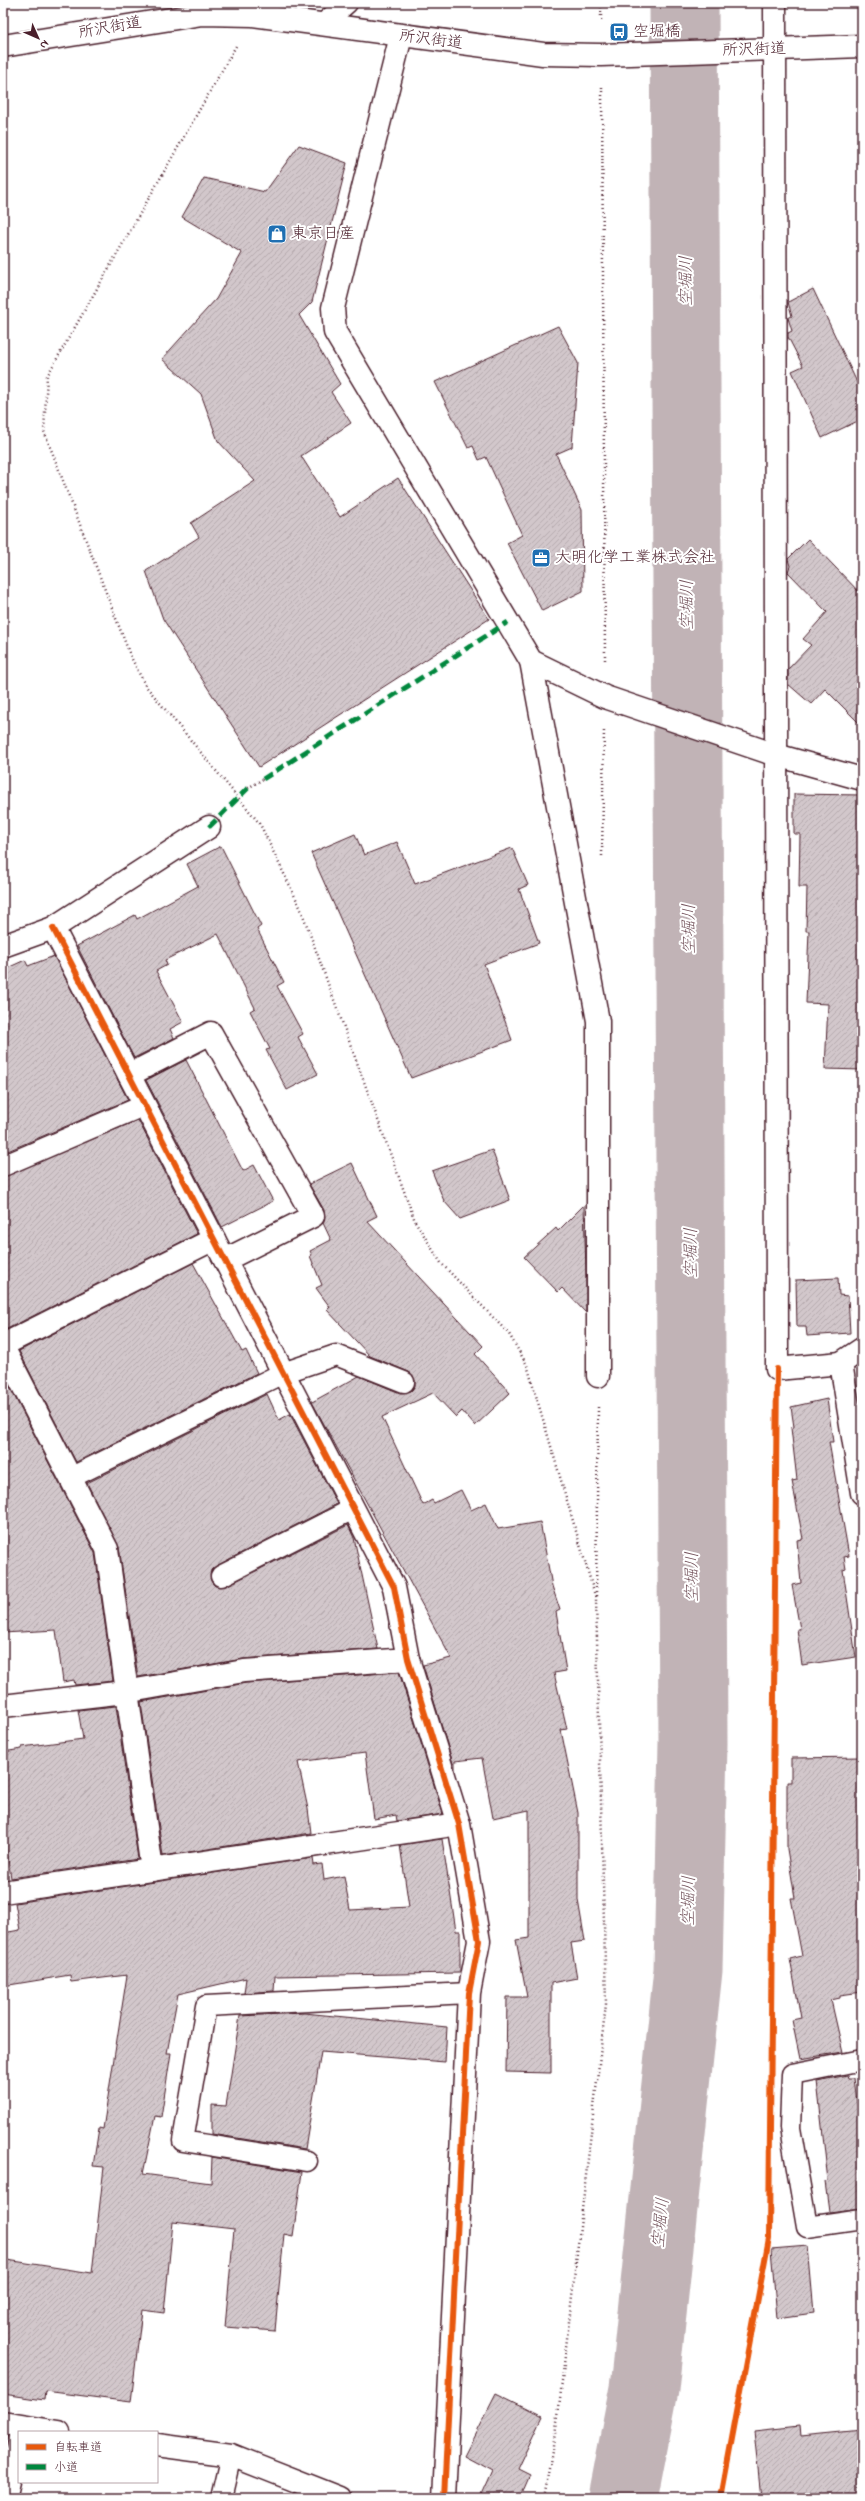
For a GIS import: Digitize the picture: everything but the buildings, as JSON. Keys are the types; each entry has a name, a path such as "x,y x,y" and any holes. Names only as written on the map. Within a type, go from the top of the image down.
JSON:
{"street":[{"path":"775,3 767,50 776,755 777,1369 841,1363 862,1349"},
{"name":"所沢街道","path":"3,46 202,14 253,15 543,54 611,54 862,46"},
{"path":"401,36 333,308 335,332 531,661 598,1021 598,1376"},
{"path":"531,661 612,698 776,755 862,779"},
{"path":"3,946 53,928 209,827"},
{"path":"53,928 394,1587 408,1659 459,1824 479,1941 468,1993 444,2498"},
{"path":"129,1075 211,1033 313,1216 225,1260"},
{"path":"152,1870 107,1549 3,1346 214,1240"},
{"path":"841,1363 862,1493"},
{"path":"3,1706 126,1692 244,1671 408,1659"},
{"path":"3,1892 459,1824"},
{"path":"5,2498 16,2431"},
{"path":"158,2445 231,2455 340,2498"}],"lane":[{"path":"323,24 347,3"},
{"path":"3,1166 145,1106"},
{"path":"70,1478 283,1372 336,1355 404,1382"},
{"path":"221,1576 353,1509"},
{"path":"307,2160 183,2141 206,2006 468,1993"},
{"path":"862,2060 792,2074 790,2128 807,2227 862,2219"},
{"path":"221,2498 231,2455"}],"path":[{"path":"601,3 611,54 612,698"},
{"path":"253,15 47,376 44,431 130,656 145,685 260,824 300,907 415,1221 441,1263 509,1334 527,1365 596,1599"},
{"path":"248,788 263,779"},
{"path":"544,2498 558,2416 606,2004 596,1599 598,1376"}],"waterway":[{"name":"空堀川","path":"623,2498 644,2389 688,1970 693,1743 684,3"}],"marked path":[{"path":"263,779 508,622"},
{"path":"209,827 248,788"}],"cycle path":[{"path":"53,928 394,1587 408,1659 459,1824 479,1941 469,1993 444,2498"},
{"path":"721,2498 769,2238 777,1369"}],"place":[{"name":"空堀橋","path":"619,32"},
{"name":"東京日産","path":"277,234"},
{"name":"大明化学工業株式会社","path":"541,558"}]}
